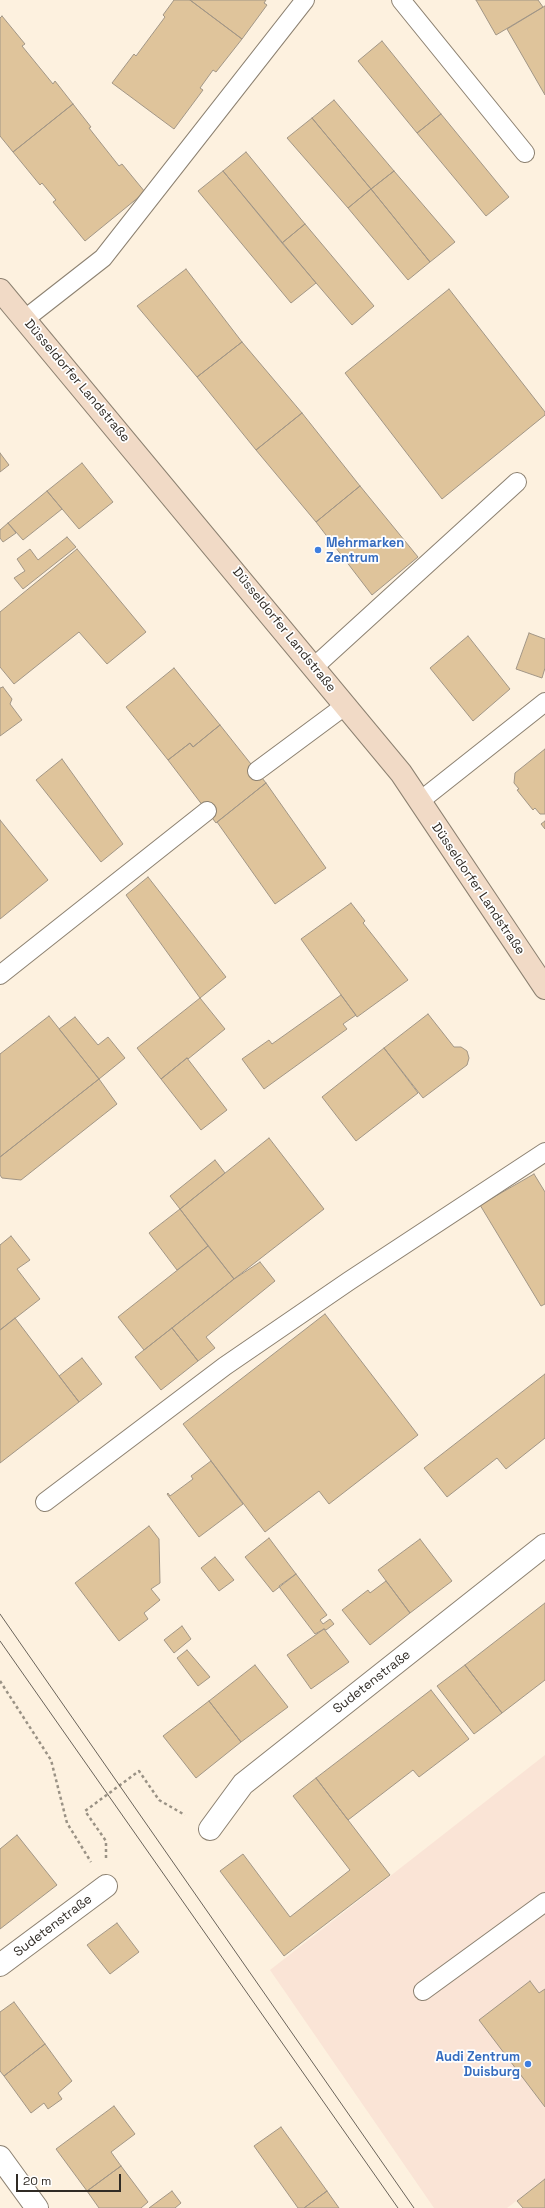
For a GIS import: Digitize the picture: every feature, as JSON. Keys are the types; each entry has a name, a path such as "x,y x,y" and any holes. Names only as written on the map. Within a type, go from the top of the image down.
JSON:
{"main road":[{"name":"Düsseldorfer Landstraße","path":"0,290 346,705 400,773 545,988"}],"street":[{"name":"Sudetenstraße","path":"210,1830 244,1784 545,1545"},
{"name":"Sudetenstraße","path":"0,1966 106,1886"},
{"path":"0,2157 37,2208"}],"lane":[{"path":"25,319 103,258 305,0"},
{"path":"400,0 525,153"},
{"path":"314,667 517,482"},
{"path":"420,802 545,702"},
{"path":"257,771 346,705"},
{"path":"0,975 207,811"},
{"path":"45,1502 225,1366 349,1281 545,1152"},
{"path":"423,1991 545,1902"}],"path":[{"path":"0,1681 51,1760 67,1823 106,1886"},
{"path":"106,1841 85,1810 139,1771 159,1800"}],"shaded area":[{"path":"545,1755 545,2179 507,2208 434,2208 270,1970"}],"building":[{"path":"174,0 190,0 242,39 216,72 213,70 200,88 203,90 174,129 112,83 134,54 136,56 165,17 163,15"},
{"path":"190,0 266,0 264,3 267,5 242,39"},
{"path":"476,0 538,0 543,7 496,35"},
{"path":"545,6 545,95 507,29"},
{"path":"2,16 25,44 22,46 53,84 55,81 73,104 13,152 0,136 0,18"},
{"path":"382,41 441,114 417,133 358,61"},
{"path":"334,100 394,171 371,189 312,118"},
{"path":"73,104 91,127 89,128 119,166 122,164 145,192 85,241 53,202 56,200 42,183 40,185 13,152"},
{"path":"441,114 509,197 486,216 417,133"},
{"path":"312,118 371,189 348,208 287,138"},
{"path":"246,152 305,224 282,243 223,171"},
{"path":"223,171 316,283 291,303 198,191"},
{"path":"394,171 455,242 430,262 371,189"},
{"path":"371,189 430,262 408,280 348,208"},
{"path":"305,224 374,306 352,325 282,243"},
{"path":"186,269 242,342 197,377 137,306"},
{"path":"449,289 545,412 545,415 442,499 345,373"},
{"path":"242,342 302,413 256,450 197,377"},
{"path":"302,413 360,486 316,522 256,450"},
{"path":"0,453 9,465 0,472"},
{"path":"82,463 113,502 79,529 47,491"},
{"path":"360,486 418,557 372,595 316,522"},
{"path":"47,491 62,509 23,540 8,523"},
{"path":"8,523 16,533 3,542 0,538 0,530"},
{"path":"67,537 76,547 23,589 14,578 25,571 17,559 30,549 38,560"},
{"path":"77,549 146,632 107,664 79,632 14,684 0,667 0,612"},
{"path":"529,633 545,639 545,668 542,678 516,669"},
{"path":"468,636 510,689 473,721 430,668"},
{"path":"174,668 220,725 193,747 190,743 168,760 126,707"},
{"path":"3,687 12,699 10,704 22,720 0,736 0,688"},
{"path":"220,725 266,783 216,823 168,760 190,743 193,747"},
{"path":"545,749 545,814 540,814 535,808 533,810 517,790 519,789 514,783 515,773"},
{"path":"62,759 123,844 101,862 36,780"},
{"path":"266,783 326,868 275,904 217,822"},
{"path":"0,820 48,880 0,919"},
{"path":"545,821 545,829 541,824"},
{"path":"148,877 226,977 200,998 126,895"},
{"path":"351,903 365,921 363,923 408,980 357,1017 301,939"},
{"path":"341,995 356,1015 343,1024 347,1029 264,1089 242,1059 269,1040 272,1044"},
{"path":"200,998 225,1029 161,1079 137,1048"},
{"path":"428,1014 454,1047 461,1047 467,1051 469,1058 467,1065 423,1098 384,1048"},
{"path":"49,1016 99,1079 0,1157 0,1054"},
{"path":"75,1017 98,1045 108,1037 125,1058 99,1079 59,1029"},
{"path":"384,1048 418,1093 356,1141 322,1097"},
{"path":"187,1058 227,1110 201,1130 161,1079"},
{"path":"99,1079 117,1104 21,1180 2,1178 0,1175 0,1157"},
{"path":"269,1138 324,1209 234,1279 180,1209"},
{"path":"215,1160 225,1173 180,1209 170,1196"},
{"path":"534,1174 545,1192 545,1304 541,1306 480,1205"},
{"path":"180,1209 208,1246 177,1270 149,1233"},
{"path":"11,1236 30,1260 17,1269 40,1299 0,1330 0,1245"},
{"path":"208,1246 234,1279 144,1350 118,1317"},
{"path":"260,1262 275,1281 206,1337 215,1348 198,1361 172,1328 234,1279"},
{"path":"325,1314 418,1435 329,1504 319,1491 265,1532 183,1424"},
{"path":"15,1318 79,1402 0,1463 0,1330"},
{"path":"172,1328 198,1361 161,1390 135,1357"},
{"path":"82,1358 102,1384 79,1402 59,1376"},
{"path":"545,1374 545,1438 506,1469 497,1458 447,1497 424,1468"},
{"path":"211,1461 243,1504 199,1537 167,1494 168,1493 170,1496 193,1479 191,1476"},
{"path":"149,1526 159,1539 160,1583 151,1589 160,1600 144,1613 148,1619 119,1641 75,1583"},
{"path":"269,1538 296,1574 273,1592 245,1557"},
{"path":"420,1539 452,1581 410,1613 378,1570"},
{"path":"215,1557 234,1580 219,1591 201,1568"},
{"path":"296,1574 327,1615 320,1620 323,1624 330,1619 334,1624 326,1630 324,1629 315,1634 280,1588 279,1586"},
{"path":"386,1581 410,1613 370,1645 342,1610 368,1590 370,1593"},
{"path":"545,1603 545,1680 502,1713 465,1665"},
{"path":"182,1626 191,1639 174,1653 164,1640"},
{"path":"324,1629 349,1662 311,1689 287,1655"},
{"path":"187,1650 210,1677 198,1686 177,1658"},
{"path":"255,1665 288,1707 241,1742 209,1701"},
{"path":"465,1665 502,1713 474,1734 437,1686"},
{"path":"431,1690 469,1739 419,1777 413,1770 348,1820 316,1778"},
{"path":"209,1701 241,1742 196,1778 163,1736"},
{"path":"316,1778 390,1875 284,1956 220,1871 243,1854 290,1917 350,1870 293,1796"},
{"path":"17,1835 57,1885 0,1929 0,1849"},
{"path":"117,1923 139,1952 110,1974 87,1945"},
{"name":"Audi Zentrum Duisburg","path":"530,1981 539,1993 545,1989 545,2107 479,2020"},
{"path":"14,2002 45,2044 4,2076 0,2071 0,2012"},
{"path":"45,2044 72,2081 58,2093 62,2099 48,2109 44,2103 31,2113 4,2076"},
{"path":"114,2106 135,2134 111,2152 121,2166 87,2191 56,2149"},
{"path":"281,2127 327,2191 304,2208 298,2208 254,2146"},
{"path":"121,2166 148,2202 141,2208 99,2208 87,2191"},
{"path":"545,2179 545,2208 523,2208 517,2201"},
{"path":"172,2191 181,2203 175,2208 149,2208"},
{"path":"327,2191 339,2208 304,2208"}],"tram line":[{"path":"0,1614 414,2208"},
{"path":"0,1641 398,2208"}],"place":[{"name":"Mehrmarken Zentrum","path":"318,550"},
{"name":"Audi Zentrum Duisburg","path":"528,2064"}]}
